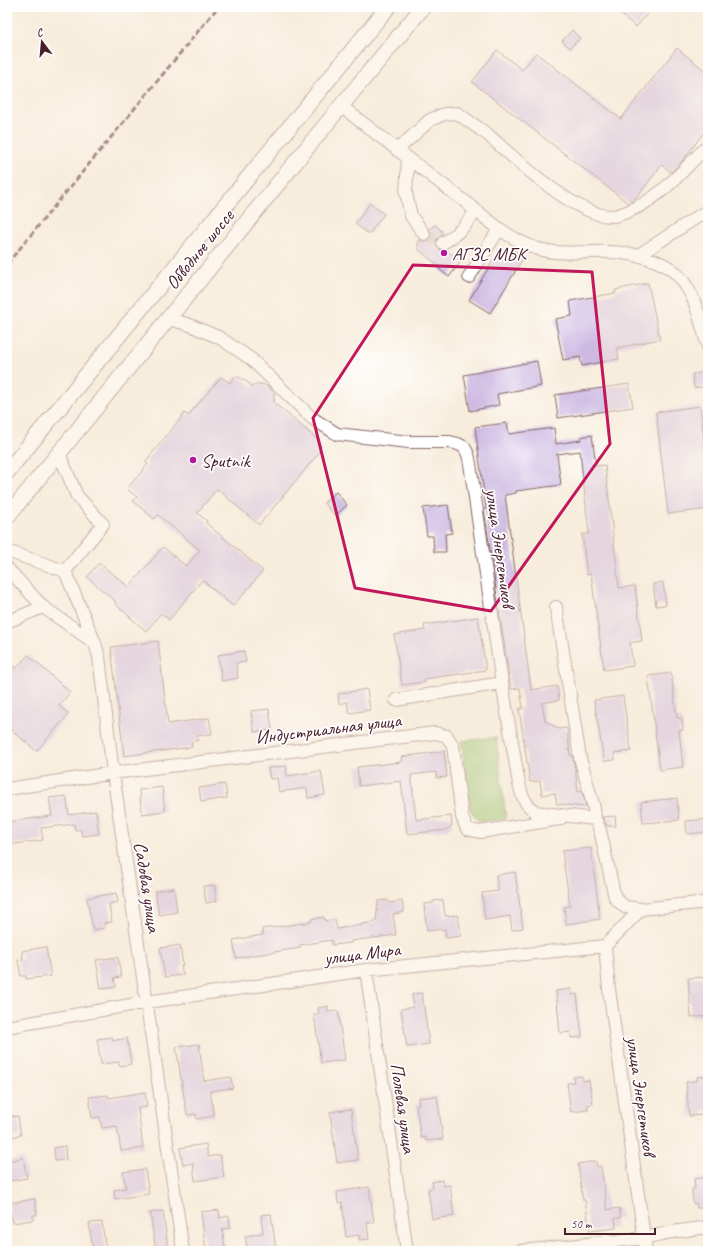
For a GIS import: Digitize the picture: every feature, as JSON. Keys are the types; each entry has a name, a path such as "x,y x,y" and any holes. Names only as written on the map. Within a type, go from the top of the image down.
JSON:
{"main road":[{"name":"Обводное шоссе","path":"7,472 388,7"},
{"name":"Обводное шоссе","path":"7,517 423,7"}],"street":[{"path":"341,106 498,229 529,246 546,252 626,254 646,258 670,268 684,282 696,307 708,347"},
{"path":"397,150 430,120 444,114 457,113 485,133 538,178 567,199 596,214 617,216 641,206 673,182 704,148"},
{"path":"408,159 406,194 411,216 424,234"},
{"path":"637,256 708,210"},
{"path":"442,242 458,233 476,211"},
{"path":"469,277 498,229"},
{"name":"улица Энергетиков","path":"168,319 190,325 220,338 251,359 312,418 337,434 409,442 450,442 464,447 468,454 470,464 502,683 522,795 527,804 535,812 595,819"},
{"path":"7,551 65,571 103,524 77,496 59,453"},
{"path":"7,568 43,607 95,643"},
{"name":"Садовая улица","path":"65,571 95,643 99,657 113,773 182,1251"},
{"path":"7,622 43,607"},
{"path":"556,607 580,758 594,808 595,819 600,830 615,898 625,907 641,909 708,902"},
{"path":"396,700 502,683"},
{"name":"Индустриальная улица","path":"7,789 113,773 434,733 447,736 453,746 462,817 467,829 480,832 577,817"},
{"path":"605,946 641,909"},
{"name":"улица Энергетиков","path":"605,946 609,989 646,1251"},
{"name":"улица Мира","path":"7,1027 147,1002 366,970 605,946"},
{"name":"Полевая улица","path":"366,970 407,1251"},
{"path":"521,1251 644,1238 708,1227"}],"highlighted area":[{"path":"413,265 592,272 610,444 491,611 355,588 313,418"}],"green space":[{"path":"496,737 506,819 480,822 471,811 461,741"}],"building":[{"path":"612,7 653,7 636,27"},
{"path":"572,30 580,38 570,48 562,41"},
{"path":"677,48 708,73 708,127 680,164 671,172 662,165 634,200 628,203 472,82 497,50 522,70 536,53 621,119"},
{"path":"370,203 384,214 369,234 355,224"},
{"path":"435,225 442,231 442,235 436,240 437,247 440,250 446,250 461,261 449,277 439,269 440,267 418,249 418,242 420,240 429,240 431,234 429,229"},
{"path":"500,249 509,254 512,249 524,257 490,313 469,300"},
{"path":"648,283 660,339 617,348 619,359 582,366 580,357 563,360 555,319 572,316 570,301 616,293 615,290"},
{"path":"537,361 541,386 497,394 499,405 470,411 464,375"},
{"path":"708,372 708,386 694,388 692,374"},
{"name":"Sputnik","path":"236,376 252,386 262,384 269,387 274,393 274,403 317,439 320,446 318,454 259,525 217,489 197,513 207,521 206,523 263,571 233,606 202,580 169,620 161,613 146,631 87,577 99,563 129,587 163,547 186,566 200,550 158,515 154,519 133,501 137,497 127,489 148,464 145,462 185,413 188,416 221,377 230,383"},
{"path":"629,384 633,407 558,418 555,395"},
{"path":"700,406 708,472 708,509 668,514 656,412"},
{"path":"507,423 509,434 554,428 556,444 581,440 580,437 592,435 596,466 605,465 619,588 635,586 642,641 630,643 633,666 604,670 591,574 587,575 582,534 589,534 580,451 557,454 561,485 516,491 516,493 505,495 531,690 557,686 559,700 542,703 545,721 559,729 567,728 570,755 572,755 575,768 578,792 582,791 586,807 557,804 555,793 542,795 540,781 530,782 519,709 523,708 520,688 511,689 484,509 486,509 475,427"},
{"path":"336,492 347,505 335,516 324,503"},
{"path":"448,505 452,533 445,534 446,552 434,552 433,536 427,536 423,508"},
{"path":"663,582 666,605 656,606 653,584"},
{"path":"478,617 486,670 425,679 425,682 402,685 394,635 425,630 424,625"},
{"path":"158,641 168,724 209,718 212,734 197,736 198,740 191,742 192,747 124,756 111,647"},
{"path":"244,651 246,662 236,663 238,678 222,681 218,655"},
{"path":"28,655 70,692 59,706 69,714 36,751 7,726 7,661 16,669"},
{"path":"671,673 677,718 682,718 683,730 679,730 683,767 660,770 648,676"},
{"path":"367,689 370,710 349,713 347,702 339,704 338,694"},
{"path":"623,696 631,751 614,753 615,760 604,761 594,700"},
{"path":"269,709 272,730 254,732 251,711"},
{"path":"444,751 447,777 437,778 436,772 411,775 416,820 451,816 452,826 446,830 407,834 401,781 359,786 357,767 402,762 401,757"},
{"path":"286,766 287,776 321,771 325,795 308,798 307,788 279,792 277,778 270,779 268,768"},
{"path":"225,784 227,798 201,802 199,788"},
{"path":"162,787 165,811 142,814 139,790"},
{"path":"66,796 69,815 96,811 99,834 82,836 81,830 75,830 74,824 41,828 43,840 7,845 7,822 52,816 49,798"},
{"path":"677,798 679,820 643,823 641,802"},
{"path":"615,816 616,826 607,826 602,817"},
{"path":"708,819 708,832 687,834 686,821"},
{"path":"591,848 600,919 566,924 564,907 570,906 562,851"},
{"path":"515,872 523,928 512,930 510,916 485,920 482,893 498,891 496,875"},
{"path":"214,885 217,901 206,903 203,886"},
{"path":"174,888 177,912 159,915 155,891"},
{"path":"116,893 118,902 109,904 112,922 104,923 105,928 93,930 87,898"},
{"path":"388,900 389,903 402,901 404,912 393,914 396,935 332,945 332,940 300,945 300,948 236,958 233,940 263,935 262,929 311,922 311,919 324,917 325,921 335,919 337,929 376,922 378,901"},
{"path":"443,900 445,916 458,915 461,936 446,938 445,929 427,931 424,904"},
{"path":"180,945 183,975 165,977 160,948"},
{"path":"46,947 51,976 26,979 26,976 21,976 18,960 23,959 22,951"},
{"path":"118,957 121,977 114,978 116,987 101,989 96,960"},
{"path":"708,977 708,1016 691,1017 688,978"},
{"path":"571,989 572,995 577,994 582,1037 571,1038 571,1032 560,1033 556,991"},
{"path":"422,993 429,1044 407,1047 401,1009 414,1007 412,994"},
{"path":"328,1006 328,1012 338,1011 345,1060 321,1063 314,1014 319,1014 318,1008"},
{"path":"112,1037 113,1041 127,1038 131,1064 119,1066 119,1062 101,1064 97,1039"},
{"path":"199,1044 204,1081 231,1077 233,1088 210,1091 214,1116 197,1119 196,1114 187,1115 176,1047"},
{"path":"582,1076 583,1081 589,1080 593,1104 587,1105 588,1110 571,1112 567,1083 574,1082 573,1077"},
{"path":"707,1076 708,1110 702,1110 703,1115 689,1116 686,1082 697,1081 697,1077"},
{"path":"145,1092 147,1107 138,1108 143,1148 121,1151 117,1126 102,1128 100,1117 92,1118 89,1097 108,1095 109,1098"},
{"path":"437,1096 443,1139 426,1141 425,1137 421,1138 416,1105 419,1104 418,1098"},
{"path":"351,1109 358,1160 337,1163 330,1112"},
{"path":"18,1116 21,1135 7,1138 7,1117"},
{"path":"206,1144 208,1157 220,1155 224,1177 195,1181 193,1163 183,1165 180,1148"},
{"path":"65,1146 66,1160 55,1161 54,1148"},
{"path":"23,1158 27,1178 10,1181 7,1174 7,1161"},
{"path":"596,1161 597,1167 601,1166 607,1210 619,1208 621,1218 615,1218 616,1228 590,1231 585,1200 583,1200 578,1164"},
{"path":"145,1169 149,1194 115,1199 114,1190 126,1188 123,1172"},
{"path":"708,1177 707,1208 697,1208 696,1203 693,1204 692,1189 695,1188 694,1179"},
{"path":"442,1180 443,1186 450,1185 454,1216 432,1219 428,1189 433,1188 432,1182"},
{"path":"369,1187 374,1222 367,1223 369,1239 359,1240 359,1235 346,1237 342,1202 338,1203 337,1192"},
{"path":"35,1199 37,1215 33,1215 33,1220 12,1223 9,1203"},
{"path":"219,1210 220,1218 229,1216 230,1228 222,1229 225,1247 206,1250 201,1212"},
{"path":"163,1211 168,1249 156,1251 150,1213"},
{"path":"271,1214 276,1250 248,1251 245,1236 263,1233 261,1215"},
{"path":"102,1222 106,1251 93,1251 89,1223"}],"tunnel":[{"path":"424,234 443,243"}],"railway":[{"path":"7,264 218,7"}],"place":[{"name":"АГЗС МБК","path":"444,253"},
{"name":"Sputnik","path":"193,460"}]}
